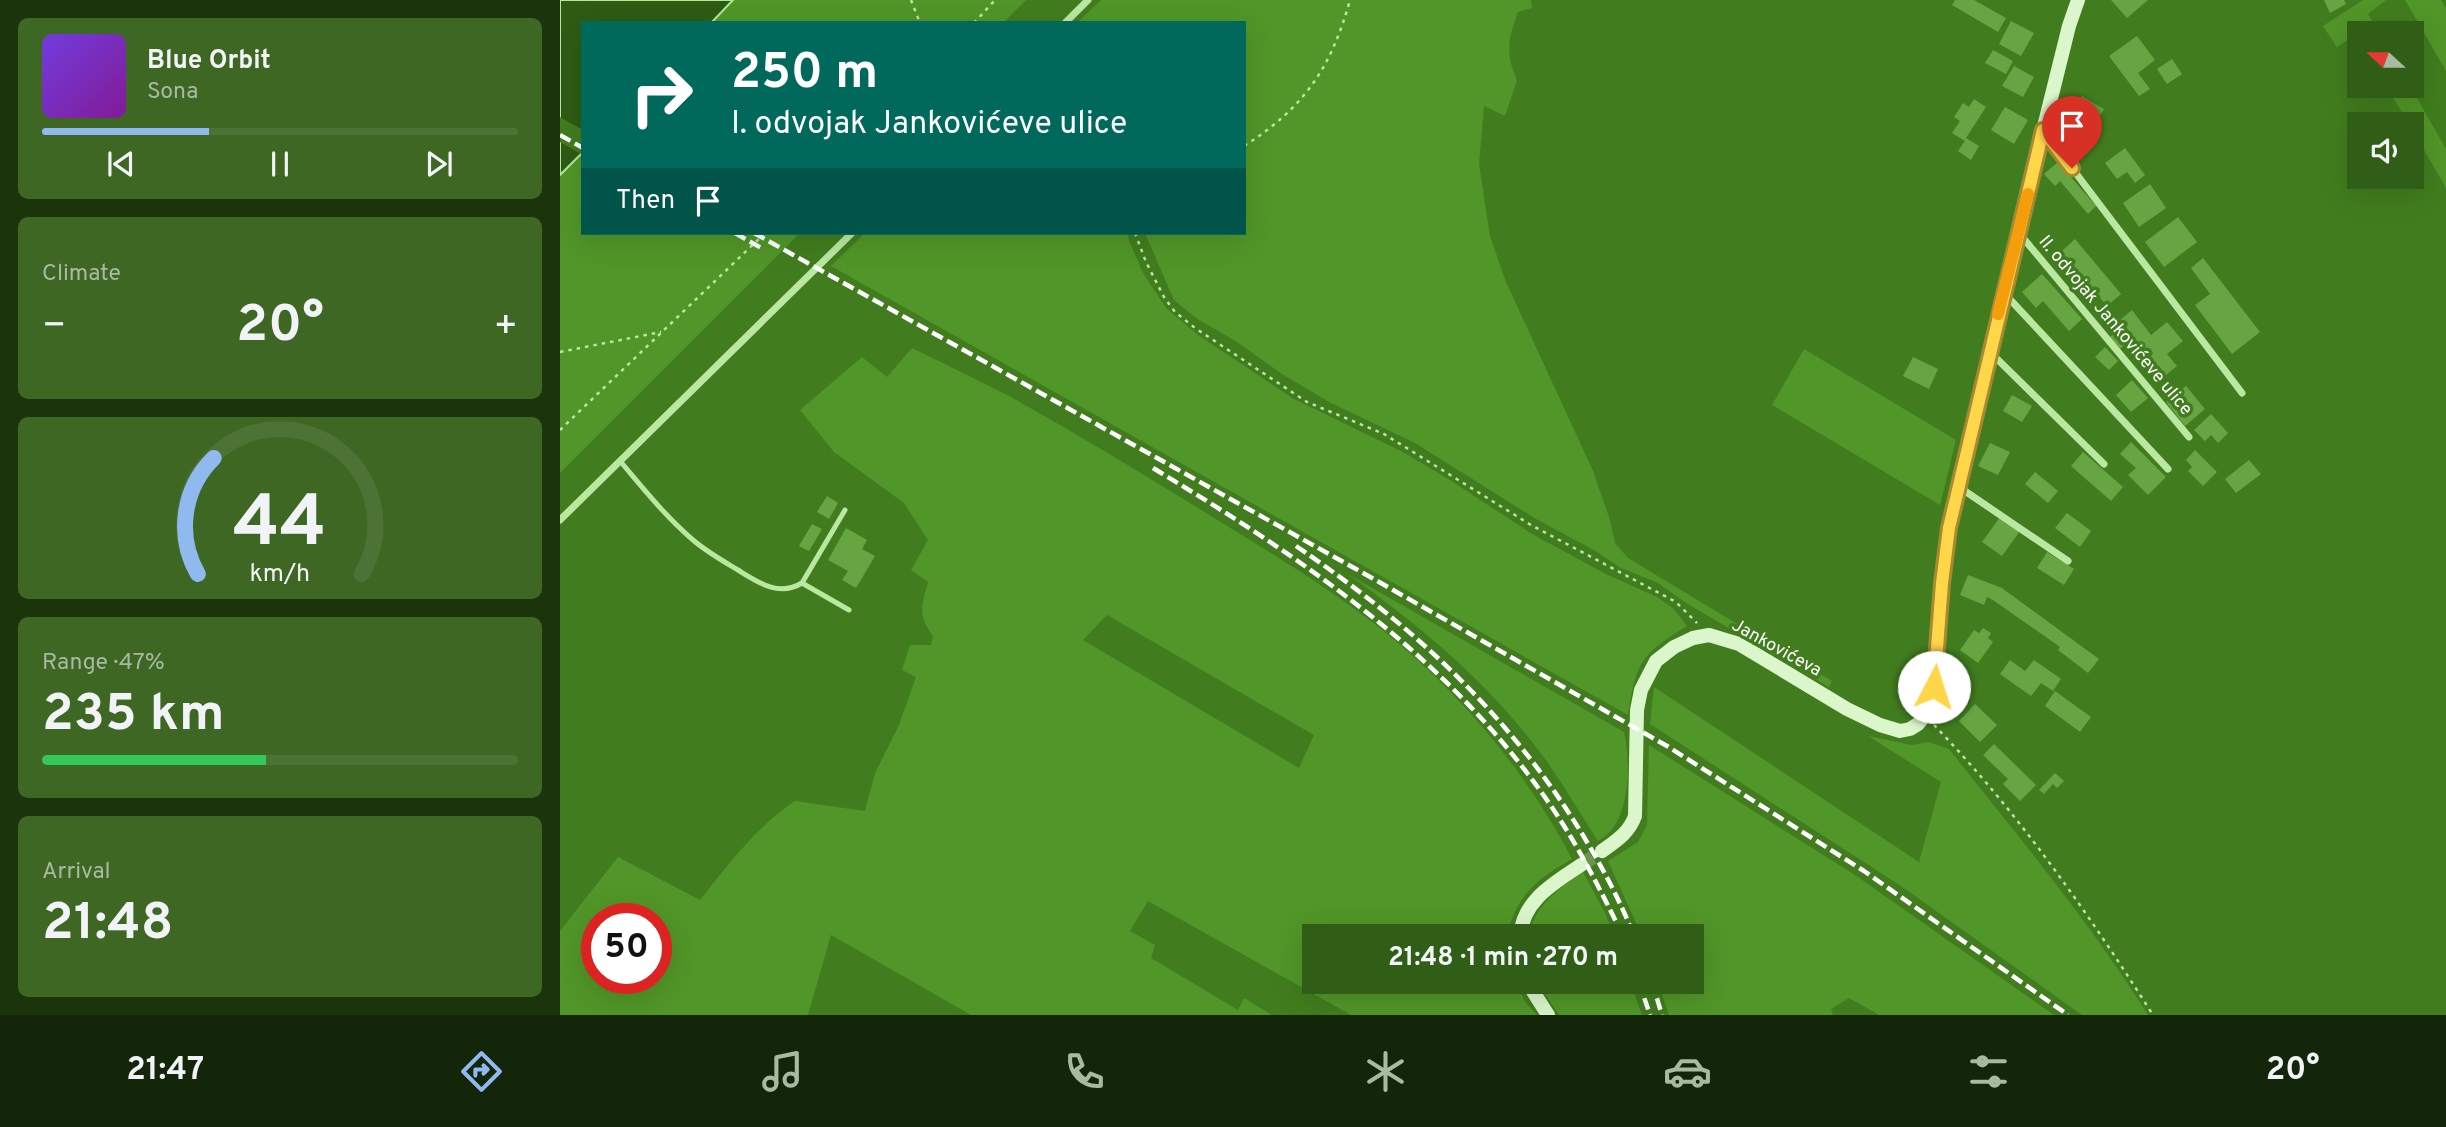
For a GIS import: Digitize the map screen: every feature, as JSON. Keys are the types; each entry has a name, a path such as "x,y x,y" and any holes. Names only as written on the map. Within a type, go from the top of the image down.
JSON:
{"main road":[{"path":"1924,716 1934,687 1949,528 2003,292 2078,0"},
{"name":"Jankovićeva","path":"1602,851 1623,836 1631,827 1635,816 1636,710 1645,678 1656,661 1682,642 1709,635 1739,644 1847,709 1891,729 1906,730 1916,726 1924,716"},
{"path":"1522,924 1535,899 1547,887 1581,865"},
{"path":"1535,994 1548,1015"}],"street":[{"path":"1067,21 1088,0"},
{"path":"2043,130 2242,393"},
{"name":"II. odvojak Jankovićeve ulice","path":"2018,233 2189,437"},
{"path":"560,520 850,235"},
{"path":"2003,292 2168,469"},
{"path":"1990,352 2104,464"},
{"path":"1959,487 2068,561"}],"lane":[{"path":"619,460 671,519 710,553 769,587 781,590 802,583 845,510"},
{"path":"802,583 849,610"}],"path":[{"path":"911,0 919,21"},
{"path":"976,21 995,0"},
{"path":"1246,145 1307,94 1335,45 1350,0"},
{"path":"560,430 763,235"},
{"path":"1136,235 1164,297 1175,312 1195,328 1307,402 1384,434 1531,525 1676,602 1709,635"},
{"path":"560,352 662,332"},
{"path":"1924,716 1965,759 2049,863 2119,961 2153,1015"}],"shaded area":[{"path":"560,0 733,0 713,21 581,21 581,154 560,175"},
{"path":"733,0 1026,0 1005,21 713,21"},
{"path":"1101,0 1531,0 1532,8 1518,12 1512,30 1509,54 1517,80 1505,116 1484,106 1479,164 1490,236 1506,282 1593,471 1615,543 1628,558 1832,681 1829,687 1686,603 1658,583 1621,568 1594,550 1536,519 1415,443 1331,403 1196,318 1174,300 1146,235 1246,235 1246,21 1079,21"},
{"path":"2363,0 2386,0 2368,14 2372,21 2347,21 2347,41 2337,47 2323,26"},
{"path":"2405,0 2441,0 2446,8 2446,71 2424,33 2424,21 2417,21"},
{"path":"2393,98 2417,98 2446,149 2446,188 2424,150 2424,112 2402,112"},
{"path":"581,154 581,235 798,235 560,473 560,175"},
{"path":"863,235 1128,235 1143,273 1166,308 1198,335 1294,399 1403,452 1532,534 1606,574 1657,597 1673,608 1687,626 1659,645 1643,661 1634,682 1628,715 831,266"},
{"path":"912,348 1007,395 1262,548 1357,611 1409,652 1463,705 1534,795 1572,859 1538,881 1522,899 1510,924 1302,924 1302,987 1148,901 1130,931 1155,945 1151,958 1238,1010 1244,998 1272,1015 971,1015 831,935 808,1015 560,1015 560,931 581,904 581,994 672,994 672,903 582,903 618,857 700,900 755,834 795,801 865,811 875,773 899,725 916,677 902,670 910,645 931,645 933,636 922,610 928,582 911,570 928,540 904,503 834,452 800,410 862,357 887,377","holes":["1107,615 1314,735 1299,768 1083,640"]},
{"path":"1804,349 1956,440 1940,505 1772,405"},
{"path":"1346,573 1624,732 1628,760 1626,792 1623,808 1609,833 1598,841 1539,750 1509,714 1466,670 1420,629"},
{"path":"1654,687 1919,862 1941,782 1868,736 1912,745 1929,742 1949,749 2077,912 2148,1015 2082,1015 1901,886 1650,724"},
{"path":"1649,745 1858,877 2054,1015 1879,1015 1849,998 1831,1009 1833,1015 1669,1015 1662,994 1704,994 1704,924 1637,924 1608,861 1638,842 1647,825"},
{"path":"1583,872 1609,924 1533,924 1542,907 1565,884"},
{"path":"1314,994 1521,994 1537,1015 1351,1015"},
{"path":"1545,994 1634,994 1642,1015 1559,1015"}],"pier":[{"path":"560,117 581,129 581,154 560,142"}],"building":[{"path":"1955,0 1974,0 2006,18 1998,32 1952,5"},
{"path":"2111,0 2148,0 2127,18"},
{"path":"2324,0 2344,0 2346,4 2330,13"},
{"path":"2011,21 2034,33 2021,56 1999,44"},
{"path":"2137,36 2155,60 2138,73 2150,89 2139,96 2109,56"},
{"path":"1993,50 2013,61 2006,74 1985,63"},
{"path":"2172,59 2182,74 2167,84 2157,69"},
{"path":"2014,66 2034,77 2023,97 2002,86"},
{"path":"2082,96 2104,109 2092,130 2070,117"},
{"path":"1974,99 1986,107 1966,138 1979,146 1971,160 1958,151 1965,141 1952,133 1960,121 1954,117 1963,103 1969,107"},
{"path":"2005,107 2028,120 2014,144 1991,130"},
{"path":"2125,148 2145,175 2135,183 2127,172 2117,179 2105,163"},
{"path":"2058,162 2096,206 2088,214 2060,181 2055,186 2044,174"},
{"path":"2150,184 2166,208 2139,227 2123,203"},
{"path":"2178,217 2197,242 2164,267 2145,242"},
{"path":"2075,239 2121,294 2107,306 2061,252"},
{"path":"2203,258 2260,332 2232,354 2195,305 2210,294 2191,268"},
{"path":"2042,274 2082,319 2069,331 2043,301 2036,308 2022,292"},
{"path":"2132,310 2151,335 2167,322 2183,341 2167,354 2177,366 2156,383 2130,351 2134,347 2129,341 2120,349 2110,337 2118,330 2114,325"},
{"path":"2105,347 2118,361 2109,370 2095,357"},
{"path":"1913,357 1938,369 1929,389 1903,376"},
{"path":"2132,380 2148,398 2131,412 2116,395"},
{"path":"2186,386 2205,409 2185,426 2166,402"},
{"path":"2012,395 2032,406 2022,422 2003,411"},
{"path":"2211,414 2228,433 2218,443 2211,435 2205,441 2194,430"},
{"path":"2131,442 2166,477 2148,495 2128,475 2136,468 2120,454"},
{"path":"1990,443 2010,452 1998,475 1978,466"},
{"path":"2195,450 2217,472 2203,486 2188,471 2192,467 2186,460"},
{"path":"2083,452 2123,487 2111,501 2071,466"},
{"path":"2249,460 2261,474 2236,493 2225,479"},
{"path":"2035,472 2058,491 2048,503 2025,484"},
{"path":"827,496 838,503 829,519 817,512"},
{"path":"2067,513 2091,531 2080,547 2055,528"},
{"path":"2000,517 2020,531 2002,556 1982,542"},
{"path":"812,524 822,529 809,551 799,546"},
{"path":"846,528 867,540 862,549 875,556 856,588 842,580 848,571 828,560"},
{"path":"2047,552 2074,569 2064,585 2037,568"},
{"path":"1968,575 2002,588 2099,659 2088,673 2058,650 2060,647 1993,600 1987,597 1984,605 1960,595"},
{"path":"1983,628 1991,633 1988,638 1993,642 1978,663 1960,650 1974,630 1979,633"},
{"path":"2010,660 2025,671 2034,660 2061,679 2053,691 2041,683 2031,696 2000,674"},
{"path":"2055,691 2091,717 2080,732 2045,706"},
{"path":"1975,704 1997,725 1980,742 1959,721"},
{"path":"1994,744 2036,785 2020,801 2003,784 2008,779 1983,755"},
{"path":"2055,773 2064,781 2057,788 2053,784 2044,794 2039,790"}],"tunnel":[{"path":"1581,865 1602,851"}],"railway":[{"path":"560,135 581,147"},
{"path":"738,235 763,249"},
{"path":"758,235 1667,746 1864,871 2068,1015"},
{"path":"1153,468 1265,538 1319,576 1420,658 1467,704 1511,753 1551,806 1580,853 1617,924"},
{"path":"1296,546 1339,576 1418,640 1489,710 1522,748 1581,832 1629,924"},
{"path":"1643,994 1650,1015"},
{"path":"1656,994 1662,1015"}],"slow traffic":[{"path":"1998,314 2028,194"}],"route":[{"path":"1934,687 1949,528 2043,130 2072,168"}]}
